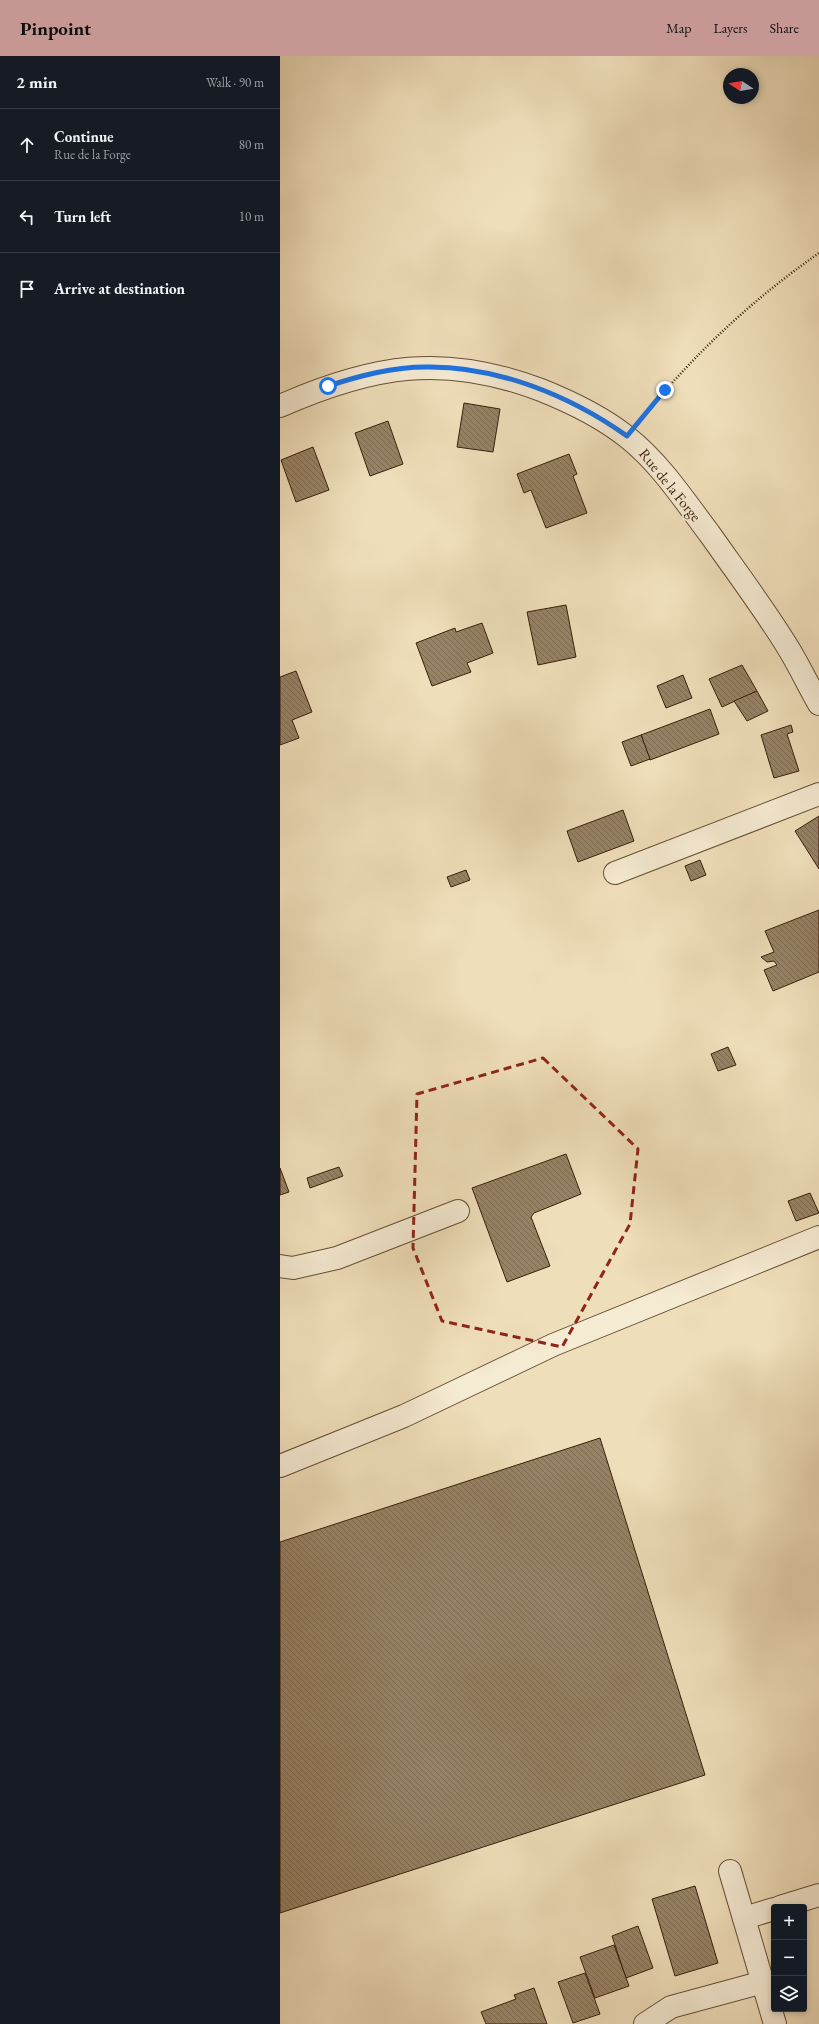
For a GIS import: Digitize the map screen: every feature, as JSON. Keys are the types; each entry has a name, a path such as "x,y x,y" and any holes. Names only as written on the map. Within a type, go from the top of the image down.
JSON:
{"street":[{"name":"Rue de la Forge","path":"280,406 328,386 366,375 404,368 446,367 489,374 532,387 576,406 627,436 649,456 678,492 753,596 787,646 819,704"},
{"path":"615,873 819,794"},
{"path":"280,1266 293,1268 337,1258 458,1211"},
{"path":"280,1466 404,1416 552,1345 819,1237"},
{"path":"730,1871 775,2024"},
{"path":"790,1904 819,1895"},
{"path":"744,1918 771,1910"},
{"path":"645,2024 671,2007 763,1982"}],"path":[{"path":"627,436 665,390 730,324 786,277 819,253"}],"highlighted area":[{"path":"543,1058 638,1149 630,1224 562,1347 442,1321 413,1248 417,1094"}],"building":[{"path":"464,403 500,409 493,452 457,447"},
{"path":"388,421 403,464 370,476 355,433"},
{"path":"313,447 329,490 296,502 281,460"},
{"path":"569,454 577,474 573,476 587,513 546,528 531,490 524,493 517,474"},
{"path":"566,605 576,657 538,665 527,612"},
{"path":"482,623 493,653 467,663 471,672 432,686 416,643 455,628 456,632"},
{"path":"742,665 757,691 722,707 709,679"},
{"path":"296,671 312,712 292,720 299,738 280,745 280,677"},
{"path":"683,675 692,698 666,708 657,686"},
{"path":"757,691 768,711 747,721 734,701"},
{"path":"710,709 719,734 650,760 641,735"},
{"path":"791,725 793,732 787,734 799,771 774,778 761,735"},
{"path":"641,735 650,759 631,766 622,742"},
{"path":"623,810 634,841 578,862 567,831"},
{"path":"819,816 819,869 795,831"},
{"path":"700,860 706,875 691,881 685,866"},
{"path":"466,870 470,880 451,887 447,877"},
{"path":"819,910 819,972 773,991 764,970 777,965 774,961 767,962 761,957 774,952 765,931"},
{"path":"728,1047 736,1065 718,1071 711,1054"},
{"path":"566,1154 581,1194 534,1213 531,1217 550,1266 507,1282 472,1188"},
{"path":"339,1167 343,1176 310,1188 307,1178"},
{"path":"280,1168 289,1192 280,1195"},
{"path":"810,1193 819,1213 796,1221 788,1201"},
{"path":"600,1438 705,1775 280,1913 280,1542"},
{"path":"695,1886 718,1963 675,1976 652,1899"},
{"path":"638,1926 653,1968 626,1978 612,1936"},
{"path":"614,1945 629,1986 595,1998 580,1957"},
{"path":"585,1973 600,2014 573,2023 558,1982"},
{"path":"534,1988 547,2024 486,2024 481,2012 516,1999 514,1995"}],"route":[{"path":"328,386 366,375 404,368 425,366 467,370 511,379 553,395 595,416 627,436 665,390"}]}
